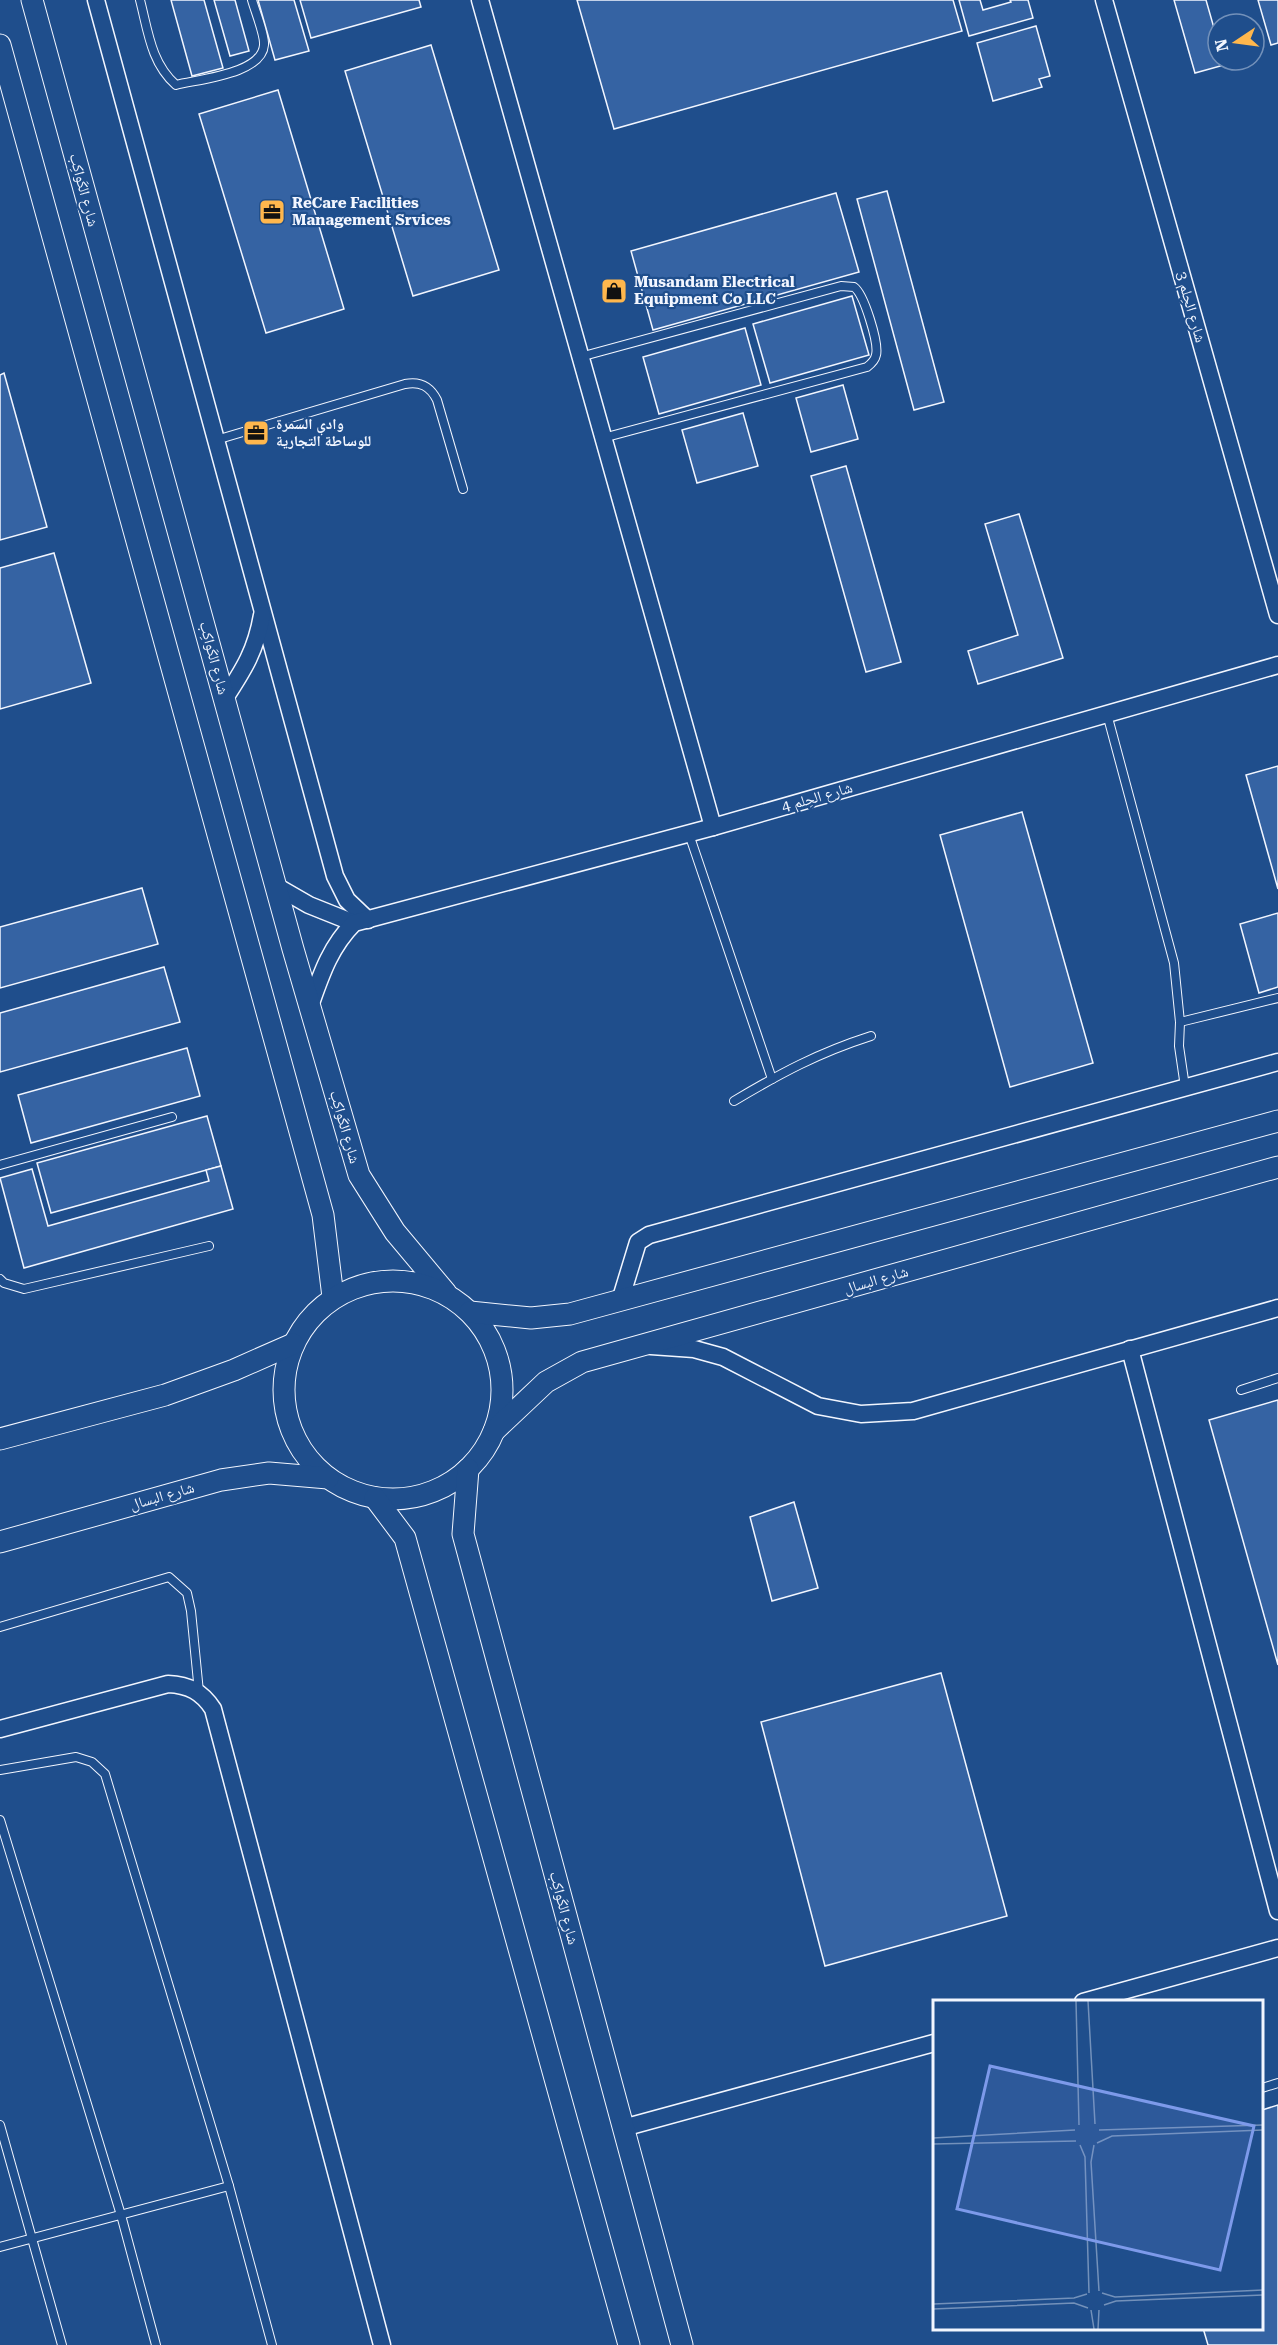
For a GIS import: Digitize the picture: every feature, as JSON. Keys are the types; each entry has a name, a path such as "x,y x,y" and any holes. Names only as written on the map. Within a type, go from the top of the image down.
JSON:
{"street":[{"name":"شارع الكَواكِب","path":"32,0 276,886 359,1175 395,1232 446,1293"},
{"path":"96,0 336,876 361,922"},
{"path":"480,0 713,827"},
{"name":"شارع الحِلم 3","path":"1104,0 1278,615"},
{"path":"0,45 323,1215 333,1297"},
{"path":"225,698 250,660 259,635 262,609"},
{"name":"شارع الحِلم 4","path":"361,922 689,834 1278,664"},
{"path":"276,886 309,905 361,922"},
{"path":"310,1006 332,949 341,936 361,922"},
{"path":"620,1301 638,1242 649,1235 1278,1062"},
{"path":"470,1312 531,1318 570,1314 1278,1121"},
{"name":"شارع البسال","path":"494,1431 546,1382 582,1362 1278,1167"},
{"path":"389,1280 418,1282 446,1293 470,1312 490,1340 497,1355 502,1381 501,1407 494,1431 483,1452 468,1469 448,1485 425,1495 400,1499 375,1498 351,1491 328,1478 307,1458 292,1432 284,1403 285,1373 293,1344 303,1326 317,1310 333,1297 360,1285 389,1280"},
{"path":"645,1345 694,1349 723,1357 818,1406 861,1414 913,1411 1278,1308"},
{"path":"0,1439 165,1395 234,1370 293,1344"},
{"path":"1130,1349 1278,1911"},
{"name":"شارع الكَواكِب","path":"468,1469 464,1534 682,2345"},
{"name":"شارع البسال","path":"0,1542 221,1479 269,1473 328,1478"},
{"path":"375,1498 405,1538 629,2345"},
{"path":"0,1729 158,1686 179,1685 199,1692 213,1709 382,2345"},
{"path":"1087,2000 1278,1948"},
{"path":"623,2128 933,2043"}],"lane":[{"path":"140,0 153,52 163,73 176,85 246,69 258,60 264,45 252,0"},
{"path":"580,357 841,286 848,285 859,291 865,306 877,352 867,367 603,438"},
{"path":"216,440 405,384 421,384 434,393 437,400 463,489"},
{"path":"1107,714 1174,963 1180,1022 1179,1046 1185,1087"},
{"path":"689,834 771,1079"},
{"path":"1180,1022 1278,998"},
{"path":"734,1101 820,1053 871,1036"},
{"path":"0,1164 172,1117"},
{"path":"0,1279 4,1283 24,1289 209,1246"},
{"path":"1241,1390 1278,1377"},
{"path":"0,1627 169,1577 187,1593 191,1611 199,1692"},
{"path":"0,1770 76,1757 93,1762 105,1774 229,2186 272,2345"},
{"path":"0,1820 121,2215 156,2345"},
{"path":"1263,2088 1278,2083"},
{"path":"0,2125 62,2345"},
{"path":"0,2247 229,2186"}],"building":[{"path":"171,0 204,0 223,68 192,76"},
{"path":"214,0 235,0 249,51 230,56"},
{"path":"258,0 294,0 309,51 275,60"},
{"path":"300,0 419,0 421,7 311,38"},
{"path":"577,0 953,0 962,31 614,129"},
{"path":"959,0 980,0 983,10 1011,2 1010,0 1028,0 1033,18 969,36"},
{"path":"1174,0 1206,0 1209,12 1206,12 1206,70 1195,73"},
{"path":"1258,0 1278,0 1278,43 1271,45 1266,28 1266,12 1261,12"},
{"path":"1036,26 1050,76 1039,79 1042,87 993,101 977,43"},
{"path":"431,45 499,270 413,296 345,71"},
{"name":"ReCare Facilities Management Srvices","path":"278,90 344,309 266,333 199,114"},
{"path":"887,191 944,402 914,410 857,199"},
{"path":"836,193 859,272 653,330 631,251"},
{"path":"852,296 869,355 770,383 753,324"},
{"path":"745,328 761,385 659,414 643,357"},
{"path":"4,373 47,527 0,540 0,375"},
{"path":"843,385 858,439 811,452 796,398"},
{"path":"743,413 758,466 697,483 682,430"},
{"path":"846,466 901,662 866,672 811,476"},
{"path":"1019,514 1063,658 978,684 968,651 1018,635 985,524"},
{"path":"54,553 91,683 0,709 0,568"},
{"path":"1278,766 1278,889 1246,775"},
{"path":"1022,812 1093,1063 1010,1087 940,835"},
{"path":"142,888 158,944 0,988 0,927"},
{"path":"1278,913 1278,987 1259,993 1240,924"},
{"path":"164,967 180,1022 0,1072 0,1013"},
{"path":"187,1048 200,1096 31,1143 18,1095"},
{"path":"207,1116 221,1166 51,1213 37,1163"},
{"path":"221,1166 233,1209 24,1268 0,1178 32,1169 48,1226 209,1181 206,1170"},
{"path":"1278,1400 1278,1665 1209,1420"},
{"path":"794,1502 818,1588 772,1601 750,1517"},
{"path":"941,1673 1007,1916 825,1966 761,1722"},
{"path":"1278,2105 1278,2345 1208,2345 1204,2330 1263,2330 1263,2110"}],"place":[{"name":"ReCare Facilities Management Srvices","path":"272,212"},
{"name":"Musandam Electrical Equipment Co LLC","path":"614,291"},
{"name":"وادي السمرة للوساطة التجارية","path":"256,433"}]}
